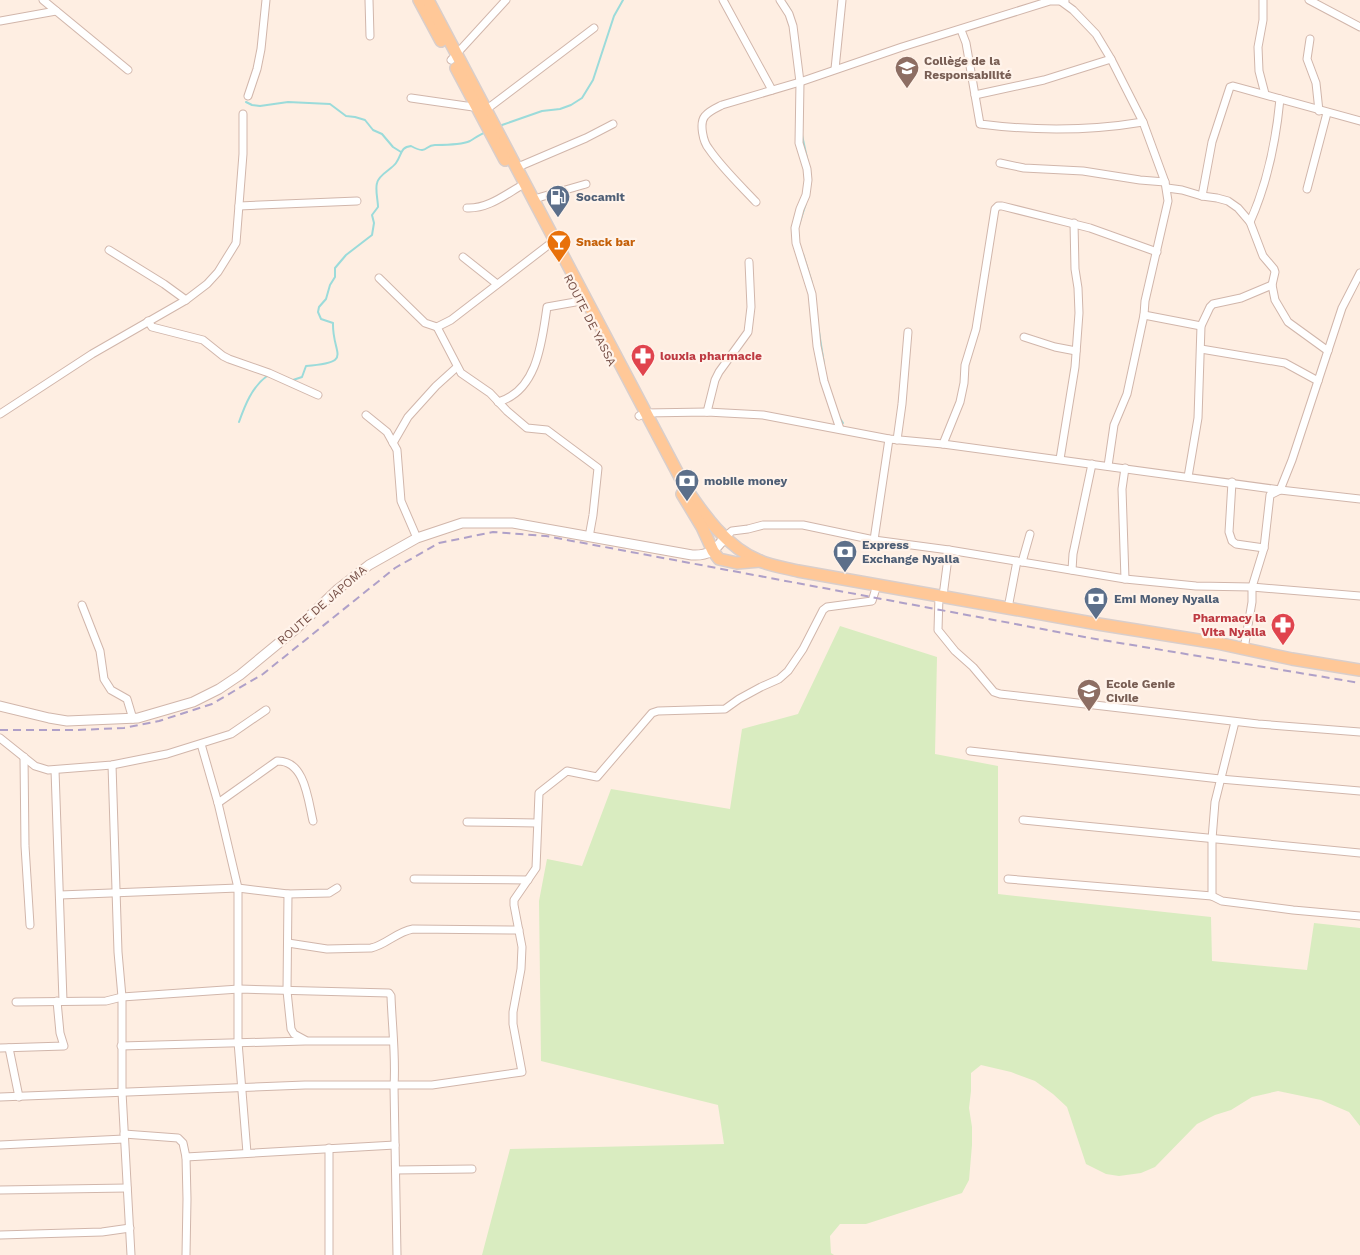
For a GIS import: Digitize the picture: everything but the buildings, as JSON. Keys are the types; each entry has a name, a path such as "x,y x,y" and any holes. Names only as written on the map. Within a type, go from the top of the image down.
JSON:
{"main road":[{"name":"ROUTE DE YASSA","path":"419,0 454,57 482,108 554,242 642,415"},
{"name":"ROUTE DE YASSA","path":"428,0 454,57"},
{"name":"ROUTE DE YASSA","path":"482,108 518,167 523,185 534,199 581,301 694,508"},
{"path":"694,508 744,552 760,561 798,571 1360,670"},
{"path":"694,508 713,551 719,559 737,562 760,561"}],"street":[{"path":"43,0 128,70"},
{"path":"248,96 261,49 266,0"},
{"path":"369,0 370,36"},
{"path":"454,57 506,0"},
{"path":"723,0 772,90"},
{"path":"780,0 794,26 800,82 799,144 807,169 808,180 806,195 795,228 796,243 812,294 817,346 824,381 840,429"},
{"path":"835,69 842,0"},
{"path":"1073,10 1074,0"},
{"path":"1263,0 1263,20 1258,47 1259,71 1265,94"},
{"path":"1309,0 1360,28"},
{"path":"756,202 708,148 703,135 705,116 722,105 800,82 933,37 962,30 1049,1 1065,1 1096,34 1111,59 1143,122 1166,185 1168,200 1126,394 1114,425 1108,466"},
{"path":"0,21 56,11"},
{"path":"411,98 482,108 594,28"},
{"path":"962,30 980,124 1008,128 1084,129 1107,128 1143,122"},
{"path":"1310,39 1307,59 1316,83 1319,111"},
{"path":"975,95 1044,80 1111,59"},
{"path":"1202,196 1212,142 1230,87 1233,86 1265,94 1319,111 1360,121"},
{"path":"1250,222 1258,204 1277,133 1280,99"},
{"path":"1307,189 1327,113"},
{"path":"0,414 92,354 186,300 202,289 218,272 236,243 240,206 243,114"},
{"path":"518,167 586,138 613,124"},
{"path":"1000,163 1024,168 1083,170 1166,185 1202,196 1228,201 1238,208 1250,222 1264,256 1274,269 1272,285 1275,300 1288,322 1328,351"},
{"path":"534,199 586,184"},
{"path":"467,208 487,205 523,185"},
{"path":"240,206 357,202"},
{"path":"943,444 962,393 965,365 976,329 995,209 998,206 1074,223 1157,252"},
{"path":"1060,460 1076,351 1079,313 1075,269 1074,223"},
{"path":"437,327 451,320 554,242"},
{"path":"109,250 186,300"},
{"path":"463,257 497,284"},
{"path":"706,412 719,372 748,332 750,306 749,262"},
{"path":"1244,649 1252,602 1252,587 1264,548 1270,494 1280,490 1292,460 1342,308 1360,273"},
{"path":"379,278 425,323 437,327 461,373 480,385 527,428 547,430 598,468 589,536"},
{"path":"1188,477 1198,418 1201,326 1213,304 1241,298 1272,285"},
{"path":"498,402 520,390 532,372 541,350 548,307 581,301"},
{"path":"1144,315 1201,326"},
{"path":"148,321 152,327 203,340 223,356 269,373 318,395"},
{"path":"874,540 893,439 902,404 908,332"},
{"path":"1024,337 1055,347 1076,351"},
{"path":"1201,349 1285,363 1318,381"},
{"path":"393,443 414,409 457,367"},
{"path":"642,415 706,412 763,415 893,439 1360,499"},
{"path":"366,415 387,432 393,443 398,456 401,501 418,538"},
{"path":"1072,570 1073,554 1092,464"},
{"path":"1125,468 1122,497 1125,579"},
{"path":"1232,482 1229,532 1231,538 1236,544 1264,548"},
{"name":"ROUTE DE JAPOMA","path":"0,706 67,721 133,719 157,714 193,702 219,689 240,675 297,628 358,572 418,538 462,523 513,523 692,555 713,551"},
{"path":"713,551 732,531 748,530 762,525 803,525 874,540 1125,579 1196,586 1252,587 1360,596"},
{"path":"1008,608 1020,562 1030,534"},
{"path":"948,550 938,630 994,692 1235,722 1360,732"},
{"path":"0,1096 19,1097 305,1086 432,1086 522,1072 513,1024 522,953 514,912 514,900 528,880 536,864 539,793 566,771 597,777 648,717 658,711 725,709 738,699 778,679 788,672 803,649 823,610 832,606 872,600 877,585"},
{"path":"82,605 100,651 104,679 111,690 127,699 133,719"},
{"path":"0,738 40,768 48,770 112,765 159,756 237,732 266,710"},
{"path":"1212,896 1212,839 1215,802 1235,722"},
{"path":"201,744 218,803 238,888 238,1042 247,1153"},
{"path":"970,751 1220,779 1360,791"},
{"path":"24,757 25,846 30,925"},
{"path":"218,803 277,761 283,761 293,766 301,776 313,821"},
{"path":"112,765 118,952 122,997 122,1092 131,1255"},
{"path":"0,1048 64,1046 60,1033 60,895 56,770"},
{"path":"1023,820 1360,853"},
{"path":"467,822 537,823"},
{"path":"414,879 528,880"},
{"path":"1008,879 1212,896 1230,902 1360,916"},
{"path":"60,895 238,888 288,894 329,894 337,888"},
{"path":"288,894 287,991 290,1029 294,1034 306,1041"},
{"path":"288,944 327,949 371,948 377,947 402,931 413,929 518,930"},
{"path":"16,1002 106,1001 122,997 238,989 389,993 391,996 392,1041 395,1062 397,1255"},
{"path":"121,1046 238,1042 392,1041"},
{"path":"9,1048 19,1097"},
{"path":"0,1145 124,1137 178,1138 183,1143 186,1156 188,1199 186,1255"},
{"path":"186,1156 395,1145"},
{"path":"329,1255 330,1148"},
{"path":"396,1170 472,1169"},
{"path":"0,1190 127,1188"},
{"path":"0,1235 102,1232 130,1228"}],"green space":[{"path":"840,626 937,657 935,754 998,766 998,894 1211,917 1212,961 1307,970 1314,923 1360,928 1360,1126 1349,1112 1321,1100 1278,1091 1252,1097 1231,1110 1197,1124 1155,1167 1141,1173 1119,1176 1106,1174 1086,1164 1067,1107 1053,1094 1035,1081 1011,1072 981,1065 971,1073 969,1108 972,1145 969,1180 962,1193 866,1224 840,1224 830,1236 831,1253 834,1255 482,1255 510,1149 724,1144 718,1105 541,1061 539,901 547,859 582,866 611,789 730,809 742,729 798,714"}],"waterway":[{"path":"502,125 542,111 560,109 582,98 593,80 614,16 623,0"},
{"path":"786,3 791,11"},
{"path":"246,102 260,106 288,102 330,104 346,116 365,120 373,130 382,134 393,147 401,152"},
{"path":"293,380 302,377 306,366 331,362 338,355 333,323 321,319 318,312 319,307 326,299 330,285 335,277 335,268 346,255 372,235 374,223 372,215 378,207 376,186 380,177 394,166 403,150 407,147 411,146 424,150 432,145 449,145 470,141 484,133"},
{"path":"802,135 811,177"},
{"path":"799,225 806,203"},
{"path":"803,254 812,283"},
{"path":"819,332 824,364"},
{"path":"239,422 253,391 267,376"},
{"path":"839,417 843,423"}],"railway":[{"path":"0,730 124,728 159,721 212,704 263,674 395,568 439,543 493,532 546,536 1090,638 1360,683"}],"place":[{"name":"Collège de la Responsabilité","path":"907,89"},
{"name":"Socamit","path":"558,218"},
{"name":"Snack bar","path":"559,263"},
{"name":"louxia pharmacie","path":"643,377"},
{"name":"mobile money","path":"687,502"},
{"name":"Express Exchange Nyalla","path":"845,573"},
{"name":"Emi Money Nyalla","path":"1096,620"},
{"name":"Pharmacy la Vita Nyalla","path":"1283,646"},
{"name":"Ecole Genie Civile","path":"1089,712"}]}
